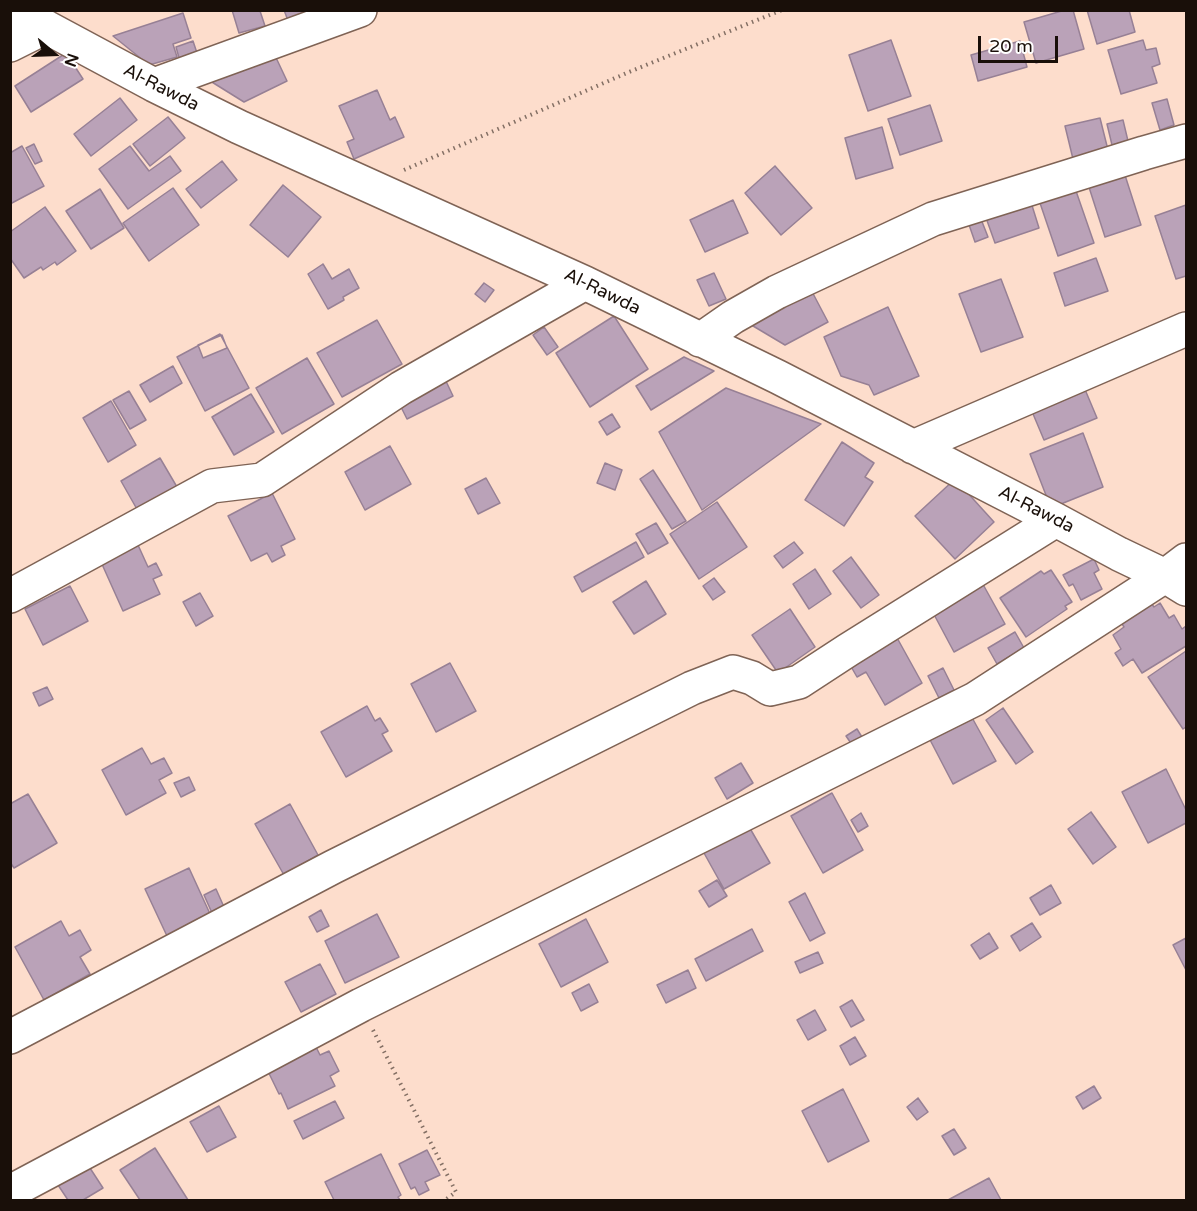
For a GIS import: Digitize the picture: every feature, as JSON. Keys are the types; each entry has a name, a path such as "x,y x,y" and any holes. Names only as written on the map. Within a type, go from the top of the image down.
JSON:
{"street":[{"name":"Al-Rawda","path":"10,10 239,127 585,283 778,377 1119,554 1179,575"},
{"path":"154,85 360,10"},
{"path":"10,45 46,27"},
{"path":"700,340 733,317 777,292 933,219 1186,141"},
{"path":"10,596 212,486 262,480 400,388 585,283"},
{"path":"913,447 1186,329"},
{"path":"10,1036 333,867 692,688 733,672 752,678 770,689 800,682 1056,520"},
{"path":"10,1192 361,1005 975,699 1179,575"}],"path":[{"path":"368,186 629,72 782,10"},
{"path":"361,1005 456,1192 445,1200"}],"building":[{"path":"232,10 262,10 260,11 265,26 239,33"},
{"path":"284,10 313,10 290,26"},
{"path":"1065,10 1073,10 1084,49 1036,63 1024,22"},
{"path":"1087,10 1129,10 1135,32 1097,44"},
{"path":"183,13 191,38 173,44 177,57 149,65 113,36"},
{"path":"891,40 911,96 868,111 849,55"},
{"path":"1143,40 1146,50 1156,48 1160,64 1152,67 1157,83 1121,94 1108,50"},
{"path":"193,41 199,59 181,65 176,47"},
{"path":"1020,41 1027,67 978,81 971,55"},
{"path":"271,47 287,81 244,102 207,79"},
{"path":"66,53 83,79 31,112 15,86"},
{"path":"377,90 390,120 395,117 404,137 354,159 347,142 354,139 339,106"},
{"path":"120,98 137,120 91,156 74,134"},
{"path":"1167,99 1174,125 1160,130 1152,103"},
{"path":"930,105 942,141 900,155 888,119"},
{"path":"168,117 185,138 150,166 133,144"},
{"path":"1100,118 1108,150 1073,159 1065,126"},
{"path":"1123,120 1128,141 1112,145 1107,124"},
{"path":"882,127 893,168 856,179 845,138"},
{"path":"34,144 42,161 35,164 26,148"},
{"path":"22,146 44,186 10,204 10,153"},
{"path":"130,146 149,171 170,156 181,171 128,209 99,169"},
{"path":"222,161 237,180 201,208 186,189"},
{"path":"775,166 812,208 781,235 745,193"},
{"path":"1123,169 1141,225 1105,237 1087,181"},
{"path":"283,185 321,217 288,257 250,225"},
{"path":"173,188 199,225 149,261 123,223"},
{"path":"100,189 124,228 91,249 66,211"},
{"path":"1076,191 1094,243 1058,256 1040,203"},
{"path":"1030,199 1039,228 995,243 985,215"},
{"path":"733,200 748,233 705,252 690,220"},
{"path":"1186,205 1186,276 1176,279 1155,216"},
{"path":"45,207 76,251 57,265 55,262 43,270 41,267 24,278 10,258 10,232"},
{"path":"979,214 988,237 975,242 967,219"},
{"path":"1096,258 1108,291 1065,306 1054,273"},
{"path":"323,264 332,279 349,269 359,288 328,309 308,274"},
{"path":"714,273 726,299 709,306 697,280"},
{"path":"1001,279 1023,337 981,352 959,294"},
{"path":"484,283 494,290 485,302 475,294"},
{"path":"809,286 828,322 785,345 743,320"},
{"path":"888,307 919,376 874,395 869,385 841,376 824,337"},
{"path":"614,316 648,369 590,407 556,353"},
{"path":"377,320 402,364 342,397 317,353"},
{"path":"544,327 558,347 547,355 533,335"},
{"path":"220,334 249,388 205,411 177,357"},
{"path":"222,335 227,348 203,358 198,345"},
{"path":"684,357 714,371 651,410 636,386"},
{"path":"307,358 334,404 282,434 256,388"},
{"path":"173,366 182,383 150,402 140,385"},
{"path":"444,377 453,396 407,419 398,401"},
{"path":"1081,380 1097,418 1044,440 1028,402"},
{"path":"726,388 821,424 702,510 659,432"},
{"path":"129,391 146,420 130,429 113,400"},
{"path":"251,394 274,432 234,455 212,417"},
{"path":"111,401 136,445 108,462 83,418"},
{"path":"612,414 620,427 607,435 599,422"},
{"path":"1083,433 1103,487 1051,508 1030,454"},
{"path":"842,442 874,463 865,477 873,482 844,526 805,500"},
{"path":"390,446 411,484 365,510 345,472"},
{"path":"160,458 177,487 138,511 121,481"},
{"path":"605,463 622,470 615,490 597,483"},
{"path":"653,470 686,521 672,529 640,479"},
{"path":"486,478 500,503 478,514 465,489"},
{"path":"955,479 994,522 955,559 915,516"},
{"path":"272,493 295,539 281,546 285,555 272,562 267,553 251,561 228,516"},
{"path":"717,502 747,547 699,579 670,534"},
{"path":"656,523 668,543 648,554 636,534"},
{"path":"636,542 644,557 582,592 574,577"},
{"path":"794,542 803,553 783,568 774,556"},
{"path":"138,545 148,567 156,563 162,575 153,579 160,594 123,611 101,562"},
{"path":"851,557 879,595 861,608 833,571"},
{"path":"1094,559 1099,570 1094,573 1102,589 1081,600 1073,584 1069,586 1063,575"},
{"path":"815,569 831,594 809,609 793,584"},
{"path":"1051,570 1072,602 1065,606 1067,609 1026,637 1000,598 1041,571 1044,574"},
{"path":"714,578 725,592 713,600 703,586"},
{"path":"980,579 1005,624 954,652 930,607"},
{"path":"646,581 666,614 634,634 613,602"},
{"path":"70,586 88,621 43,645 25,609"},
{"path":"200,593 213,616 196,626 183,602"},
{"path":"1144,593 1154,607 1160,603 1169,618 1174,615 1182,629 1186,626 1186,646 1142,673 1133,659 1123,666 1115,653 1121,649 1113,635 1124,627 1114,611"},
{"path":"790,609 815,647 778,673 752,635"},
{"path":"1015,632 1024,648 997,664 988,648"},
{"path":"896,636 922,683 885,705 866,672 857,677 849,663"},
{"path":"1186,651 1186,727 1183,729 1148,677"},
{"path":"450,663 476,711 436,732 411,684"},
{"path":"943,668 954,690 939,698 928,676"},
{"path":"47,687 53,699 39,706 33,693"},
{"path":"367,706 375,721 380,718 388,731 382,734 392,751 346,777 321,732"},
{"path":"1003,708 1033,752 1016,764 986,720"},
{"path":"970,714 996,761 953,784 928,736"},
{"path":"857,729 865,742 855,749 846,736"},
{"path":"142,748 151,764 164,758 172,773 159,780 166,793 126,815 102,770"},
{"path":"741,763 753,783 727,799 715,778"},
{"path":"1166,769 1186,810 1186,823 1148,843 1122,792"},
{"path":"189,777 195,790 181,797 174,783"},
{"path":"832,793 863,850 823,873 791,816"},
{"path":"28,794 57,843 14,868 10,862 10,804"},
{"path":"290,804 318,855 284,875 255,824"},
{"path":"1091,812 1116,847 1093,864 1068,829"},
{"path":"861,813 868,826 858,832 851,820"},
{"path":"744,818 770,863 724,889 699,844"},
{"path":"189,868 211,916 167,936 145,889"},
{"path":"717,880 727,896 709,907 699,891"},
{"path":"1051,885 1061,903 1040,915 1030,898"},
{"path":"216,889 224,907 212,913 204,895"},
{"path":"805,893 825,933 810,941 789,902"},
{"path":"321,910 329,926 317,932 309,917"},
{"path":"377,914 399,957 345,983 325,941"},
{"path":"586,919 608,962 561,987 539,944"},
{"path":"61,921 69,936 80,930 91,950 80,957 90,974 44,1000 15,947"},
{"path":"1032,923 1041,937 1020,951 1011,936"},
{"path":"752,929 763,951 706,981 695,959"},
{"path":"989,933 998,948 980,959 971,945"},
{"path":"1186,938 1186,970 1173,945"},
{"path":"818,952 823,963 800,973 795,962"},
{"path":"320,964 336,994 301,1012 285,982"},
{"path":"688,970 696,988 666,1003 657,985"},
{"path":"589,984 598,1002 581,1011 572,993"},
{"path":"852,1000 864,1020 851,1027 840,1007"},
{"path":"815,1010 826,1030 808,1040 797,1020"},
{"path":"311,1037 320,1055 329,1051 339,1071 330,1076 335,1086 288,1109 263,1061"},
{"path":"855,1037 866,1056 850,1065 840,1046"},
{"path":"1094,1086 1101,1098 1083,1109 1076,1097"},
{"path":"843,1089 869,1141 828,1162 802,1111"},
{"path":"918,1098 928,1112 917,1120 907,1107"},
{"path":"335,1101 344,1118 303,1139 294,1121"},
{"path":"219,1106 236,1137 207,1152 190,1122"},
{"path":"954,1129 966,1148 954,1155 942,1136"},
{"path":"155,1148 188,1200 140,1200 120,1170"},
{"path":"427,1150 440,1175 425,1182 429,1190 419,1195 415,1187 411,1189 399,1164"},
{"path":"381,1154 401,1195 398,1197 400,1200 334,1200 325,1182"},
{"path":"88,1165 103,1188 83,1200 68,1200 58,1185"},
{"path":"989,1178 1001,1200 948,1200"}]}
